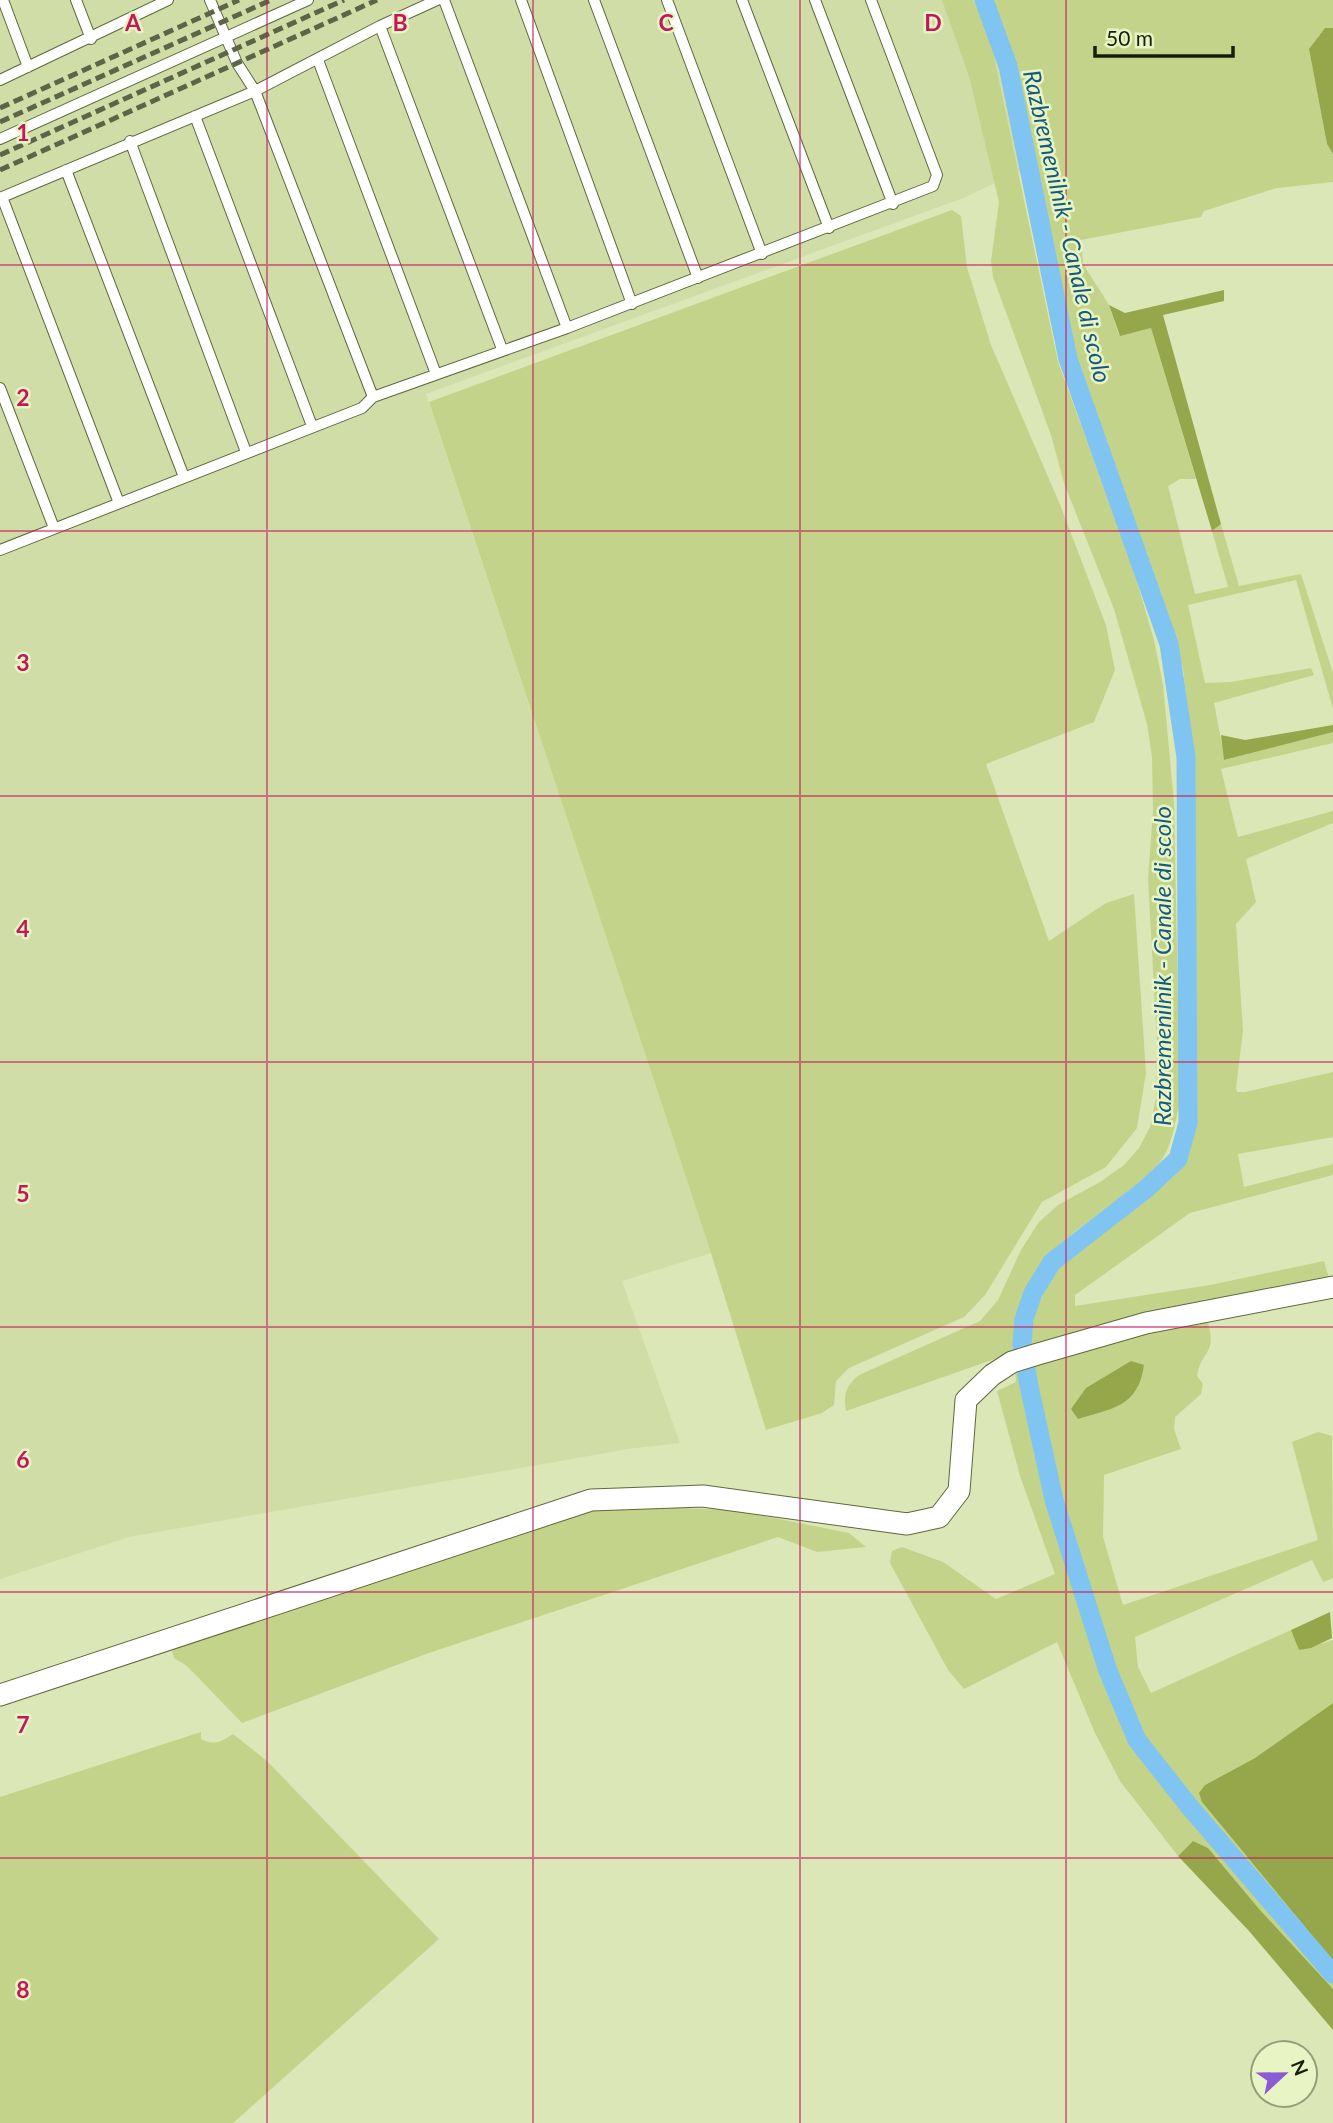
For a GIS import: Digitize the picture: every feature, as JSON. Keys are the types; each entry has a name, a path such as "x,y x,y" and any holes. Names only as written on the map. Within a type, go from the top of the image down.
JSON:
{"street":[{"path":"0,1695 591,1500 703,1496 907,1524 939,1517 959,1491 966,1400 992,1375 1012,1362 1146,1323 1333,1287"}],"lane":[{"path":"3,0 28,67"},
{"path":"76,0 91,39"},
{"path":"0,80 91,39 150,4 168,0"},
{"path":"210,0 255,91 373,397"},
{"path":"0,139 308,0"},
{"path":"119,503 1,197 255,91 380,26 437,0"},
{"path":"444,0 567,328"},
{"path":"521,0 632,304"},
{"path":"594,0 698,278"},
{"path":"667,0 762,254"},
{"path":"742,0 828,228"},
{"path":"815,0 893,204"},
{"path":"0,550 362,408 373,397 632,304 893,204 933,186 937,175 871,0"},
{"path":"380,26 502,349"},
{"path":"318,60 436,374"},
{"path":"195,116 312,426"},
{"path":"130,141 246,452"},
{"path":"66,170 184,477"},
{"path":"0,388 54,528"}],"shaded area":[{"path":"0,0 984,0 1008,66 1028,167 966,197 426,394 711,1253 622,1281 680,1443 628,1449 129,1537 0,1579"},
{"path":"942,0 973,0 989,33 1058,362 1133,568 1154,640 1163,684 1174,803 1180,1101 1171,1141 1156,1167 1056,1248 1043,1262 1024,1298 1012,1353 846,1411 846,1391 859,1375 980,1321 998,1300 1021,1250 1039,1222 1058,1205 1124,1165 1139,1148 1150,1127 1156,1098 1157,1042 1148,879 1153,811 1152,757 1147,724 1114,609 1064,483 1051,435 993,277 991,261 999,202 969,76"},
{"path":"993,0 1333,0 1333,28 1325,28 1309,49 1327,144 1333,154 1333,182 1277,188 1204,211 1201,217 1081,240 1083,264 1109,305 1119,335 1151,328 1196,479 1180,479 1168,486 1195,594 1228,587 1212,531 1221,524 1239,586 1301,574 1333,673 1333,709 1296,580 1188,605 1205,683 1231,682 1311,668 1314,675 1214,703 1225,760 1333,732 1333,743 1221,769 1238,837 1333,811 1333,823 1246,859 1256,902 1236,924 1243,1031 1236,1088 1237,1092 1245,1092 1333,1072 1333,1137 1238,1154 1244,1187 1333,1164 1333,1175 1190,1213 1075,1295 1075,1306 1210,1285 1324,1261 1329,1278 1104,1324 1031,1345 1034,1312 1058,1267 1174,1170 1187,1146 1197,1097 1192,804 1189,721 1183,669 1173,632 1071,353 1015,63"},
{"path":"952,210 961,216 967,267 991,345 1059,502 1106,625 1115,670 1094,722 986,764 1049,941 1106,903 1134,894 1146,1073 1137,1128 1106,1167 1042,1202 985,1295 964,1317 849,1368 836,1381 834,1405 822,1413 766,1430 711,1253 429,402"},
{"path":"1207,1319 1211,1340 1197,1376 1203,1384 1201,1394 1175,1417 1174,1429 1181,1449 1104,1475 1103,1537 1123,1605 1318,1540 1292,1442 1318,1432 1332,1436 1333,1578 1323,1582 1312,1560 1135,1637 1138,1667 1151,1693 1291,1630 1300,1650 1333,1640 1333,1703 1255,1758 1205,1785 1202,1802 1333,1961 1333,1989 1260,1910 1208,1848 1193,1841 1178,1856 1120,1781 1094,1731 1057,1642 964,1689 948,1670 890,1563 892,1551 902,1547 943,1562 996,1599 1055,1574 1020,1476 997,1391 1016,1382 1015,1370 1113,1340"},
{"path":"635,1506 727,1510 764,1516 849,1533 866,1547 817,1552 778,1537 426,1654 242,1723 187,1666 174,1658 171,1647 594,1510"},
{"path":"201,1732 201,1739 214,1743 233,1734 267,1761 439,1939 233,2123 0,2123 0,1797"}],"green space":[{"path":"1325,28 1333,28 1333,154 1327,144 1309,49"},
{"path":"1224,290 1224,301 1163,315 1221,524 1212,531 1151,328 1120,336 1109,305 1125,313"},
{"path":"1333,725 1333,732 1224,760 1221,735 1245,740"},
{"path":"1131,1361 1144,1365 1141,1379 1130,1398 1113,1408 1078,1419 1071,1409 1086,1388"},
{"path":"1330,1612 1332,1638 1311,1648 1299,1650 1291,1630"},
{"path":"1333,1703 1333,1961 1202,1802 1199,1793 1205,1785 1255,1758"},
{"path":"1193,1841 1208,1848 1260,1910 1333,1989 1333,2030 1249,1931 1178,1856"}],"waterway":[{"name":"Razbremenilnik - Canale di scolo","path":"984,0 1008,66 1068,359 1169,644 1186,757 1188,1123 1178,1159 1146,1189 1052,1262 1033,1293 1024,1319 1022,1345 1029,1386 1054,1500 1108,1671 1137,1740 1189,1806 1333,1974"}],"railway":[{"path":"0,108 239,0"},
{"path":"0,122 271,0"},
{"path":"0,155 344,0"},
{"path":"0,170 377,0"}]}
